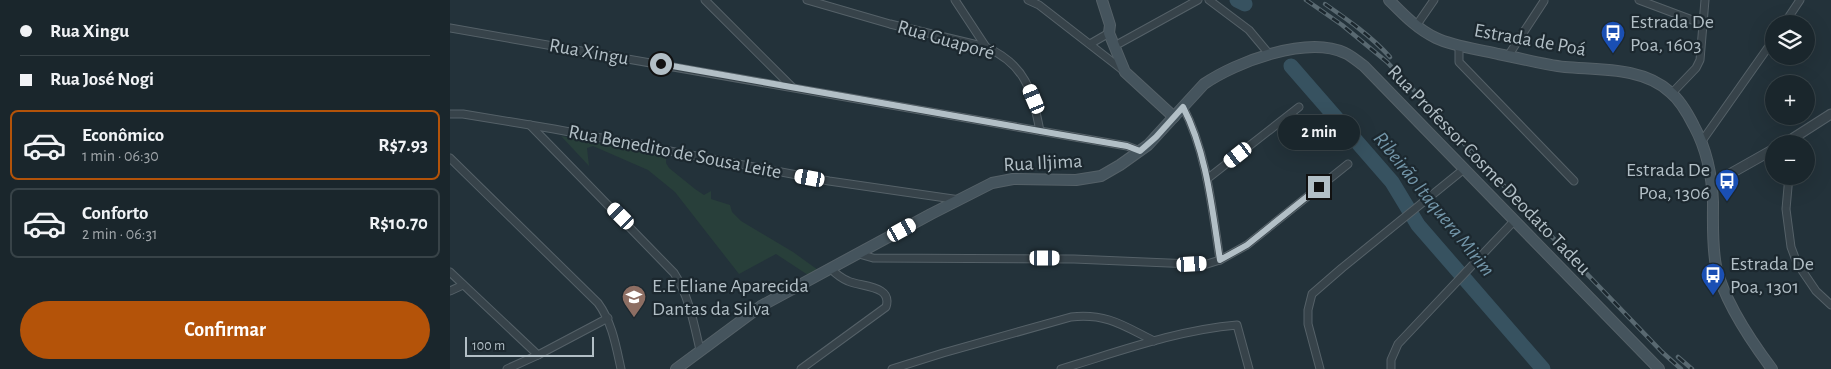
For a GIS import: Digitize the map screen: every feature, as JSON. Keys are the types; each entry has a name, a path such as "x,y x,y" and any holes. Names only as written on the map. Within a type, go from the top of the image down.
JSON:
{"main road":[{"path":"1102,0 1110,29 1129,76 1174,117"},
{"name":"Estrada de Poá","path":"1389,0 1416,26 1437,38 1508,56 1562,66 1626,72 1647,78 1664,86 1672,93 1688,114 1707,155 1712,184 1713,248 1722,283 1744,326 1772,369"},
{"path":"1110,29 1115,31 1132,71 1129,76"},
{"name":"Rua Professor Cosme Deodato Tadeu","path":"1270,55 1307,46 1344,52 1364,66 1659,369"},
{"name":"Rua Iljima","path":"676,369 761,306 992,183 1013,179 1076,180 1095,177 1120,165 1156,137 1204,84 1232,68 1270,55"}],"street":[{"path":"705,0 792,87"},
{"name":"Rua Guaporé","path":"807,0 890,24 986,47 1000,53 1016,66 1025,78 1034,99 1040,131"},
{"path":"955,0 986,47"},
{"path":"1028,0 1039,5 1129,76"},
{"path":"1120,43 1198,0"},
{"path":"1209,0 1249,30 1270,55"},
{"path":"1416,26 1434,0"},
{"path":"1639,0 1703,24"},
{"path":"1672,93 1696,68 1700,60 1705,0"},
{"path":"1790,15 1800,0"},
{"path":"1508,56 1544,1"},
{"name":"Rua Xingu","path":"450,28 1127,146 1140,151"},
{"path":"1090,44 1110,29"},
{"path":"1459,45 1459,62 1574,181"},
{"path":"1702,141 1765,52"},
{"path":"1183,107 1189,120 1207,179 1220,260"},
{"path":"1207,179 1300,107"},
{"name":"Rua Benedito de Sousa Leite","path":"450,114 463,114 530,125 829,181 960,200"},
{"path":"1800,135 1831,114"},
{"path":"530,125 674,273 687,298 700,350"},
{"path":"1712,184 1765,154"},
{"path":"450,158 598,302 608,318 621,369"},
{"path":"859,254 873,258 1074,258 1207,264 1220,260 1247,245 1348,164"},
{"path":"1320,369 1308,324 1308,310 1312,294 1464,168"},
{"path":"1788,185 1786,209 1791,247 1797,263 1816,291 1831,305"},
{"path":"1391,369 1391,360 1398,344 1514,221"},
{"path":"801,369 886,307 885,295 881,290 848,281 831,269"},
{"path":"450,272 538,356"},
{"path":"450,291 463,285"},
{"path":"892,369 1062,320 1089,315 1109,319 1154,341"},
{"path":"510,368 538,356 608,318"},
{"path":"1061,369 1197,330 1237,326 1249,369"}],"green space":[{"path":"561,136 666,156 666,163 669,168 695,189 704,195 711,191 711,199 730,205 732,212 741,221 793,252 818,270 808,275 776,254 739,274 675,192 648,170 593,146 587,148 589,166"}],"waterway":[{"name":"Ribeirão Itaquera Mirim","path":"1237,0 1245,4"},
{"name":"Ribeirão Itaquera Mirim","path":"1291,66 1392,182 1418,225 1543,369"}],"railway":[{"path":"1306,0 1342,25 1387,62 1588,275 1662,352 1681,369"},
{"path":"1325,4 1367,35 1390,57"},
{"path":"1678,357 1692,369"}],"place":[{"name":"Estrada De Poa, 1603","path":"1613,54"},
{"name":"Estrada De Poa, 1306","path":"1727,202"},
{"name":"Estrada De Poa, 1301","path":"1713,296"},
{"name":"E.E Eliane Aparecida Dantas da Silva","path":"634,318"}],"route":[{"path":"661,64 1127,146 1140,151 1156,137 1183,107 1189,120 1207,179 1220,260 1247,245 1319,187"}]}
